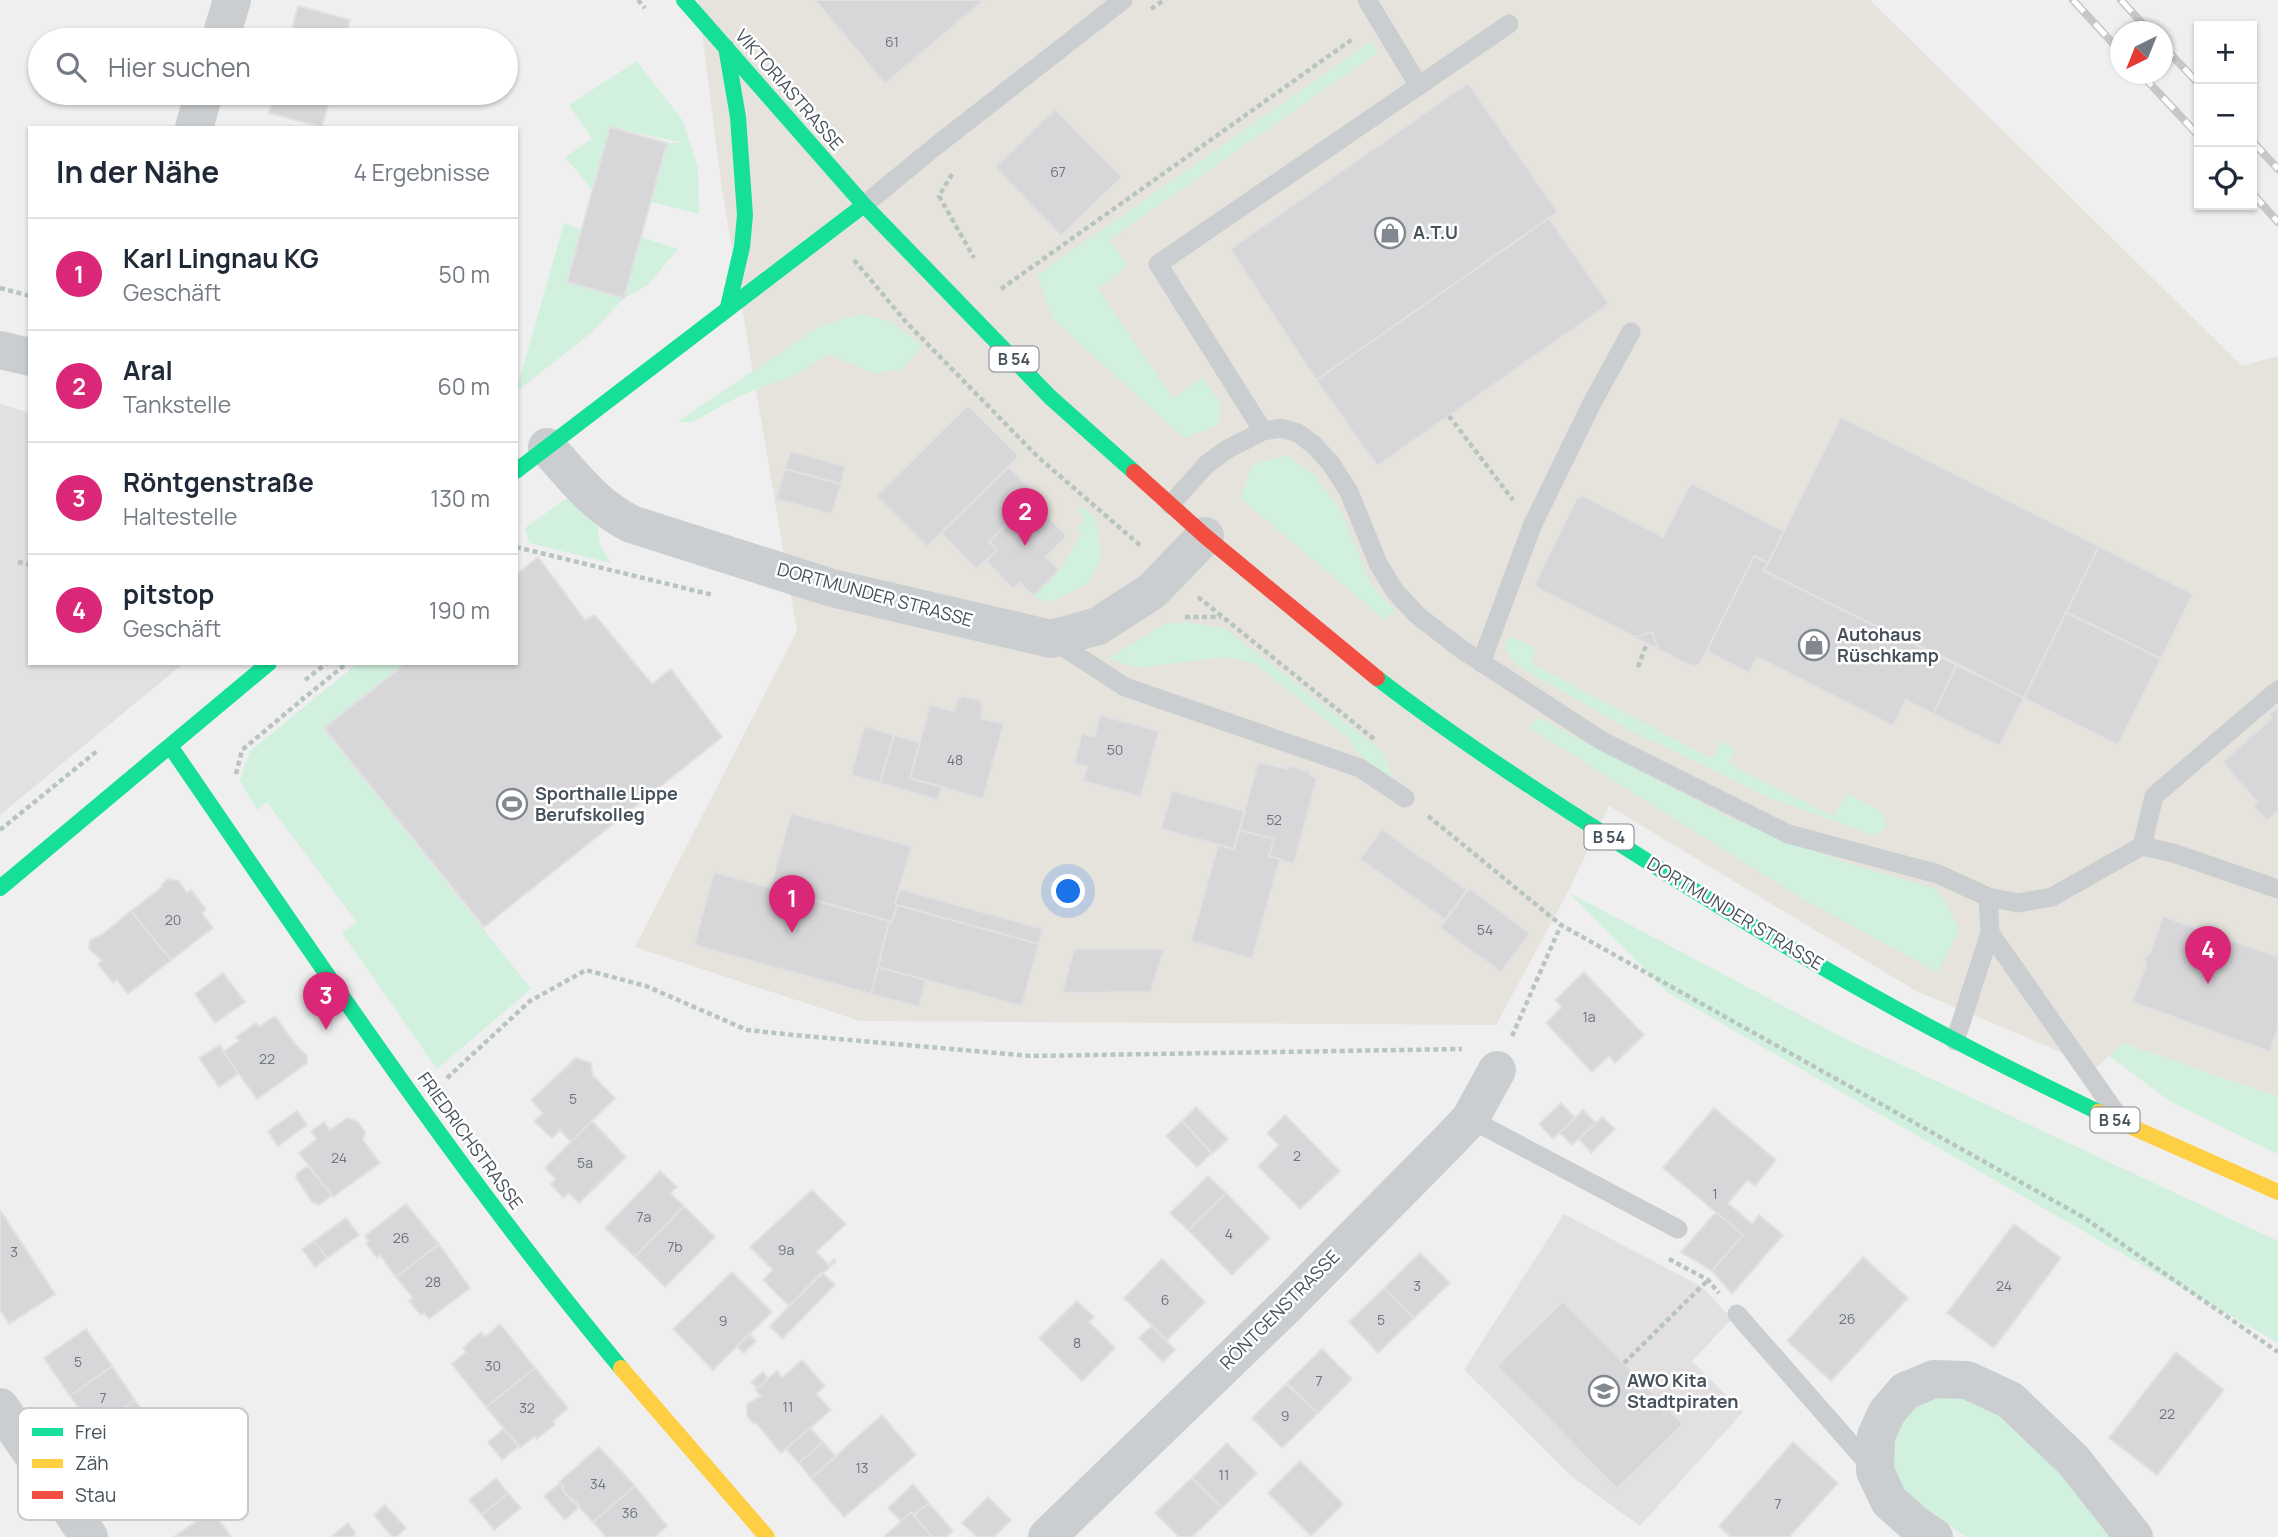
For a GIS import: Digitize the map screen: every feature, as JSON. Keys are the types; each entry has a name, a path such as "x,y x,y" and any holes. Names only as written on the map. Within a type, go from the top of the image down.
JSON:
{"street":[{"path":"224,28 232,0"},
{"name":"VIKTORIASTRASSE","path":"684,0 864,205"},
{"path":"726,47 738,117 745,215 742,247 728,307"},
{"path":"195,126 201,105"},
{"path":"518,469 864,205"},
{"name":"DORTMUNDER STRASSE","path":"864,205 1050,397 1205,536 1332,643 1412,705 1540,793 1797,953 1955,1041 2124,1125 2278,1192"},
{"path":"0,350 28,357"},
{"name":"DORTMUNDER STRASSE","path":"547,447 586,493 608,512 631,524 832,588 1051,639 1098,626 1152,591 1205,536"},
{"path":"0,888 267,665"},
{"name":"FRIEDRICHSTRASSE","path":"170,746 418,1104 511,1230 614,1361 767,1537"},
{"name":"RÖNTGENSTRASSE","path":"1047,1537 1289,1303 1470,1119 1497,1070"},
{"path":"1934,1537 1889,1501 1875,1471 1876,1436 1887,1412 1905,1391 1934,1379 1967,1380 2010,1400 2073,1460 2134,1537"},
{"path":"0,1407 18,1433"},
{"path":"77,1520 89,1537"}],"lane":[{"path":"864,205 1123,0"},
{"path":"1367,0 1419,86"},
{"path":"1263,431 1158,264 1509,24"},
{"path":"1481,663 1532,526 1592,403 1631,332"},
{"path":"1170,505 1207,464 1226,450 1263,431 1281,428 1298,433 1315,446 1332,465 1349,492 1378,563 1394,590 1417,615 1481,663 1602,741 1788,834 1938,874 1988,897 2018,903 2052,897 2142,846 2173,853 2278,889"},
{"path":"1051,639 1125,687 1360,768 1405,798"},
{"path":"2142,846 2154,796 2278,690"},
{"path":"1955,1041 1990,933 1988,897"},
{"path":"1990,933 2124,1125"},
{"path":"1470,1119 1678,1229"},
{"path":"1737,1314 1875,1471"}],"path":[{"path":"1142,16 1164,0"},
{"path":"991,280 1001,289 1356,36"},
{"path":"957,166 939,196 975,260"},
{"path":"0,288 28,295"},
{"path":"1449,416 1532,526"},
{"path":"518,547 724,598"},
{"path":"18,562 28,564"},
{"path":"1221,617 1376,741"},
{"path":"1638,667 1647,643"},
{"path":"294,689 303,699 345,665"},
{"path":"1405,798 1561,925 2083,1217 2278,1352"},
{"path":"418,1104 530,1001 586,970 646,986 747,1030 1030,1056 1478,1048 1497,1070 1561,925"},
{"path":"1624,1363 1708,1280"}],"shaded area":[{"path":"698,0 1870,0 2242,366 2278,356 2278,1097 2123,1043 2097,1067 1916,991 1609,806 1568,892 1496,1025 860,1021 635,947 797,631 722,190"},
{"path":"0,404 28,412 28,665 182,665 0,815"},
{"name":"AWO Kita Stadtpiraten","path":"1564,1214 1702,1287 1732,1319 1692,1361 1743,1412 1640,1526 1571,1476 1464,1370"}],"green space":[{"path":"1372,41 1377,53 1109,240 1129,265 1098,289 1173,398 1202,378 1221,403 1218,425 1184,438 1053,319 1037,275"},
{"path":"637,61 683,121 698,168 699,214 651,202 667,143 683,143 610,127 593,191 565,157 592,139 569,105"},
{"path":"564,223 582,230 568,282 624,298 591,333 518,390"},
{"path":"641,237 678,249 648,285 624,298"},
{"path":"860,314 892,322 923,346 902,369 873,373 828,354 799,373 738,397 692,422 677,422 818,327"},
{"path":"1286,455 1314,474 1340,509 1371,584 1396,612 1384,619 1240,498 1253,465"},
{"path":"573,494 597,522 600,545 611,563 529,543 525,528"},
{"path":"1081,507 1095,516 1102,557 1087,584 1051,602 1033,596 1059,570 1081,535 1077,528 1085,520 1078,511"},
{"path":"1187,622 1225,628 1383,752 1395,785 1354,749 1351,740 1254,663 1225,657 1136,668 1108,658 1165,624"},
{"path":"1509,636 1536,648 1531,663 1712,759 1722,741 1735,749 1728,763 1833,816 1847,794 1883,812 1886,827 1876,836 1770,798 1632,731 1518,666 1504,648"},
{"path":"356,665 403,665 324,728 531,989 437,1069 342,933 357,922 267,802 257,810 240,780 250,751"},
{"path":"1538,717 1732,819 1847,863 1937,889 1960,929 1937,972 1798,896 1530,728"},
{"path":"1568,892 1842,1037 2278,1241 2278,1343 1667,992"},
{"path":"2123,1043 2278,1097 2278,1154 2171,1102 2109,1056"},
{"path":"1962,1391 2000,1406 2119,1537 1966,1537 1896,1488 1891,1431 1928,1395"}],"building":[{"path":"815,0 984,0 885,84"},
{"path":"298,6 350,20 348,28 292,28"},
{"name":"A.T.U","path":"1468,83 1558,212 1316,380 1230,249"},
{"path":"271,105 328,105 322,126 269,113"},
{"path":"1055,109 1122,177 1061,236 995,167"},
{"path":"610,127 667,143 624,298 567,282"},
{"path":"1549,218 1609,304 1377,466 1316,380"},
{"path":"968,405 1019,456 927,547 876,496"},
{"path":"1841,417 2099,546 2024,698 1764,571"},
{"path":"790,451 845,466 841,484 785,469"},
{"path":"1009,467 1044,502 1039,508 1031,500 989,542 997,550 976,569 941,533"},
{"path":"785,469 841,484 832,514 776,499"},
{"path":"1691,483 1784,531 1768,563 1754,556 1700,664 1693,667 1658,649 1652,632 1635,637 1537,588 1535,583 1577,498 1584,496 1663,537"},
{"path":"1031,500 1067,536 1046,557 1059,570 1033,596 1020,583 1013,589 986,561 997,550 989,542"},
{"path":"2099,546 2193,594 2161,659 2066,612"},
{"name":"Autohaus Rüschkamp","path":"1754,556 1768,563 1764,571 1957,664 1933,714 1906,700 1893,726 1757,657 1746,675 1747,672 1708,652 1705,654"},
{"name":"Sporthalle Lippe Berufskolleg","path":"538,557 585,620 595,615 652,684 671,669 722,737 484,927 324,728 403,665 518,665 518,573"},
{"path":"2066,612 2161,659 2118,745 2024,698"},
{"path":"1652,632 1658,649 1635,637"},
{"path":"1957,664 2024,698 1999,746 1933,714"},
{"path":"964,696 979,700 983,708 981,718 1004,724 983,799 910,778 930,705 954,711 957,700"},
{"path":"2278,706 2278,811 2267,821 2253,806 2257,802 2222,762 2272,718 2269,714"},
{"path":"1100,715 1159,731 1141,797 1083,781 1087,767 1074,763 1082,733 1094,737"},
{"path":"864,726 894,735 880,783 851,775"},
{"path":"894,735 920,742 910,778 942,787 938,800 880,783"},
{"path":"1258,762 1288,769 1288,765 1311,772 1310,775 1317,778 1294,864 1269,856 1274,839 1239,830"},
{"path":"1172,791 1245,811 1234,849 1161,829"},
{"path":"791,813 912,846 892,922 770,888"},
{"path":"1382,829 1467,890 1445,920 1360,859"},
{"path":"1239,830 1274,839 1269,856 1280,859 1252,959 1191,941 1218,845 1234,849"},
{"path":"714,872 889,921 871,994 694,945"},
{"path":"168,879 179,881 187,893 191,890 206,909 202,913 213,928 171,960 131,911 161,888"},
{"path":"1469,888 1530,933 1501,972 1440,928"},
{"path":"900,889 1043,929 1039,944 897,905 895,903"},
{"path":"897,905 1039,944 1022,1006 878,967 889,921 892,922"},
{"path":"131,911 171,960 128,994 117,980 113,983 98,964 102,961 89,949 90,940 103,934"},
{"path":"2163,916 2278,957 2278,1028 2270,1052 2132,1002 2146,965 2144,958 2150,953"},
{"path":"1074,949 1164,949 1151,992 1062,993"},
{"path":"878,967 926,980 919,1007 871,994"},
{"path":"1584,972 1644,1035 1615,1063 1609,1056 1592,1072 1546,1023 1562,1007 1555,1000"},
{"path":"223,973 245,1002 215,1023 195,994"},
{"path":"275,1016 307,1056 307,1063 257,1099 223,1052 239,1041 236,1037 256,1023 259,1027"},
{"path":"220,1045 238,1074 219,1087 199,1058"},
{"path":"576,1058 591,1063 593,1076 615,1098 571,1142 560,1130 552,1138 534,1121 543,1113 531,1100"},
{"path":"1561,1103 1575,1118 1553,1139 1539,1124"},
{"path":"1196,1107 1228,1139 1212,1154 1182,1121"},
{"path":"1714,1108 1776,1160 1755,1186 1748,1180 1728,1203 1752,1224 1759,1215 1783,1235 1732,1294 1712,1271 1743,1235 1663,1168"},
{"path":"1583,1110 1596,1123 1572,1145 1560,1133"},
{"path":"297,1111 307,1125 278,1146 268,1131"},
{"path":"1285,1115 1340,1171 1300,1209 1258,1166 1279,1145 1267,1133"},
{"path":"1602,1117 1615,1129 1591,1153 1579,1139"},
{"path":"347,1118 357,1121 365,1132 363,1140 380,1163 333,1197 299,1153 317,1139 311,1131 324,1122 330,1130"},
{"path":"592,1121 626,1157 579,1203 569,1193 563,1198 551,1184 556,1179 545,1168"},
{"path":"1182,1121 1212,1153 1197,1167 1166,1136"},
{"path":"308,1166 332,1195 319,1205 312,1202 296,1178 297,1173"},
{"path":"660,1171 677,1187 670,1193 684,1206 635,1257 605,1228"},
{"path":"1208,1176 1226,1193 1188,1230 1170,1213"},
{"path":"812,1190 846,1224 816,1252 829,1265 834,1259 836,1261 789,1306 763,1280 773,1270 750,1247"},
{"path":"1226,1193 1270,1238 1232,1275 1188,1230"},
{"path":"406,1204 439,1244 396,1277 380,1255 377,1258 366,1243 369,1241 365,1236"},
{"path":"684,1206 715,1237 665,1287 635,1257"},
{"path":"0,1210 55,1294 9,1324 0,1310"},
{"path":"1716,1212 1743,1235 1712,1271 1681,1252"},
{"path":"346,1218 359,1235 327,1258 314,1241"},
{"path":"2014,1224 2061,1258 1994,1348 1947,1313"},
{"path":"314,1241 327,1258 315,1267 302,1249"},
{"path":"439,1244 470,1288 429,1319 424,1313 421,1315 409,1301 413,1298 396,1277"},
{"path":"1420,1253 1450,1283 1414,1318 1384,1288"},
{"path":"1863,1257 1908,1298 1831,1381 1787,1341"},
{"path":"1162,1259 1205,1302 1167,1340 1124,1298"},
{"path":"732,1272 772,1312 713,1370 673,1329"},
{"path":"822,1272 835,1285 782,1339 770,1326"},
{"path":"1384,1288 1414,1318 1378,1353 1349,1322"},
{"path":"1077,1301 1094,1317 1089,1322 1115,1348 1082,1381 1039,1338"},
{"path":"1563,1301 1683,1424 1617,1489 1497,1366"},
{"path":"500,1324 535,1368 486,1407 452,1364 466,1352 463,1348 481,1332 485,1337"},
{"path":"1152,1326 1175,1350 1163,1362 1139,1338"},
{"path":"86,1329 112,1366 70,1396 44,1358"},
{"path":"749,1334 756,1341 744,1353 737,1347"},
{"path":"1322,1349 1352,1379 1318,1413 1287,1383"},
{"path":"2176,1352 2224,1390 2157,1475 2109,1438"},
{"path":"802,1360 825,1386 816,1394 831,1410 781,1453 747,1416 747,1404 761,1396 755,1390 777,1371 782,1378"},
{"path":"112,1366 135,1400 124,1408 79,1408 70,1396"},
{"path":"535,1368 568,1408 553,1421 555,1424 537,1439 535,1436 520,1448 486,1407"},
{"path":"763,1372 768,1379 757,1388 751,1382"},
{"path":"1286,1384 1318,1413 1282,1448 1252,1418"},
{"path":"135,1400 141,1408 124,1408"},
{"path":"882,1415 916,1455 844,1517 811,1478"},
{"path":"810,1428 823,1442 799,1463 786,1449"},
{"path":"504,1429 519,1446 502,1460 488,1442"},
{"path":"823,1442 836,1457 811,1478 799,1463"},
{"path":"1793,1442 1838,1483 1789,1537 1731,1537 1719,1526"},
{"path":"1227,1443 1257,1473 1222,1508 1192,1478"},
{"path":"599,1447 635,1486 593,1522 562,1489 564,1487 559,1482"},
{"path":"1300,1461 1343,1504 1311,1536 1268,1493"},
{"path":"496,1478 508,1493 482,1515 469,1500"},
{"path":"1192,1478 1222,1508 1192,1537 1179,1537 1155,1513"},
{"path":"560,1483 573,1503 575,1501 580,1506 565,1520 544,1496"},
{"path":"913,1484 929,1503 914,1515 911,1512 901,1521 888,1508"},
{"path":"635,1486 667,1526 655,1537 606,1537 593,1522"},
{"path":"508,1493 521,1508 494,1530 482,1515"},
{"path":"988,1497 1011,1520 994,1537 977,1537 962,1523"},
{"path":"929,1503 953,1531 946,1537 932,1537 914,1515"},
{"path":"385,1505 406,1528 396,1537 392,1537 374,1515"},
{"path":"911,1512 932,1537 884,1537 901,1521"},
{"path":"198,1520 219,1520 231,1537 174,1537"},
{"path":"348,1523 356,1533 352,1537 331,1537"}],"railway":[{"path":"2073,0 2110,40"},
{"path":"2121,0 2140,21"},
{"path":"2173,57 2194,79"},
{"path":"2150,84 2194,131"},
{"path":"2257,146 2278,169"},
{"path":"2257,199 2278,222"}],"traffic: fast":[{"path":"684,0 864,205 1050,397 1134,472"},
{"path":"726,47 738,117 745,215 742,247 728,307"},
{"path":"518,469 864,205"},
{"path":"0,888 267,665"},
{"path":"1377,678 1520,780 1737,917 1912,1017 2098,1112"},
{"path":"170,746 444,1140 560,1293 621,1368"}],"traffic: slow":[{"path":"2098,1112 2278,1192"},
{"path":"621,1368 767,1537"}],"traffic: jam":[{"path":"1134,472 1205,536 1377,678"}],"place":[{"name":"A.T.U","path":"1390,233"},
{"name":"Aral","path":"1025,546"},
{"name":"Autohaus Rüschkamp","path":"1814,645"},
{"name":"Sporthalle Lippe Berufskolleg","path":"512,804"},
{"name":"Karl Lingnau KG","path":"792,933"},
{"name":"pitstop","path":"2208,984"},
{"name":"Röntgenstraße","path":"326,1030"},
{"name":"AWO Kita Stadtpiraten","path":"1604,1391"}]}
